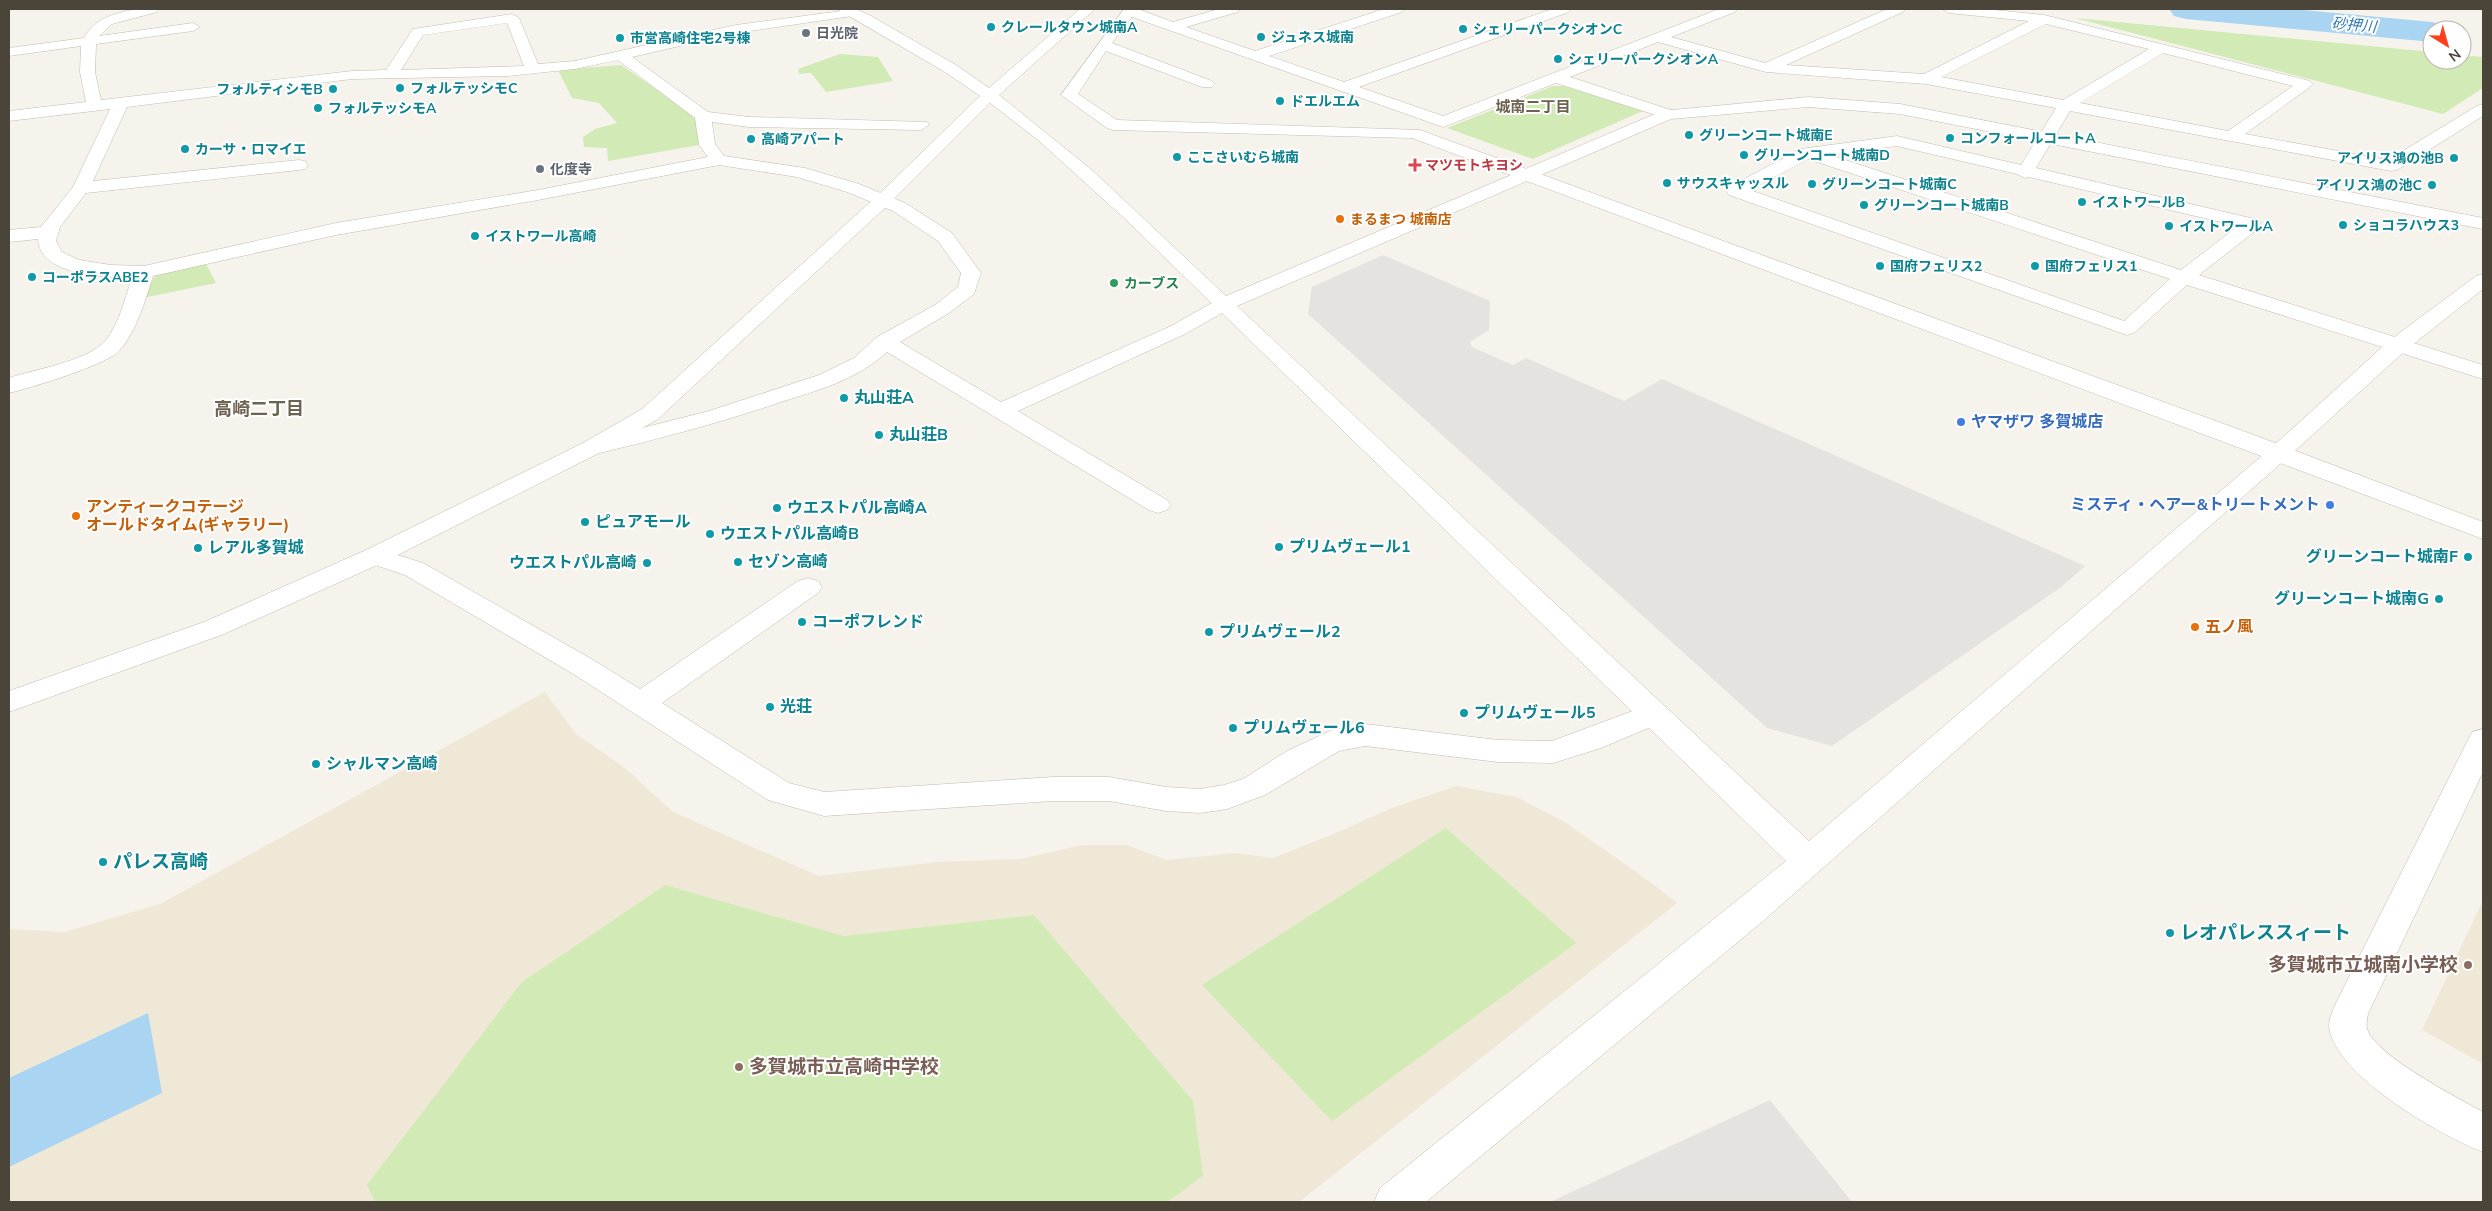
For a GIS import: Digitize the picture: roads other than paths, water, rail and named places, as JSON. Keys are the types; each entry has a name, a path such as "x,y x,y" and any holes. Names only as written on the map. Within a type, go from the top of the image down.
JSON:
{"street":[{"path":"86,24 106,22 152,9"},
{"path":"1173,26 1233,9"},
{"path":"1256,55 1397,9"},
{"path":"1345,87 1564,9"},
{"path":"1730,9 1442,122 1130,10 1102,45 1069,95 1113,125 1414,133 2483,531"},
{"path":"1766,68 1898,9"},
{"path":"1949,9 2044,19 2305,84 2231,136"},
{"path":"9,116 352,75 533,69 575,65 736,30 848,10 945,63 991,94 1048,141 1192,272 1808,861"},
{"path":"9,702 214,628 375,556 591,448 650,414 883,200 991,94 1084,12"},
{"path":"390,74 418,32 512,18 533,69"},
{"path":"1926,79 2044,19"},
{"path":"95,106 88,85 88,41 92,32 106,22"},
{"path":"9,52 194,27"},
{"path":"1659,38 1766,68 1926,79 2391,166 2483,109"},
{"path":"1102,45 1207,84"},
{"path":"2025,172 2066,106 2161,48"},
{"path":"621,54 703,116 749,122 921,124"},
{"path":"1556,78 1668,114"},
{"path":"1000,411 1178,330 1224,304 1668,114 1774,104 1842,103 1900,109 2483,224"},
{"path":"120,104 81,188 51,226 47,241 54,256 73,264 124,272 144,272 336,229 538,195 719,160 799,172 853,188 914,214 945,237 971,274 967,290 942,309 885,342 862,363 827,380 717,416 591,448"},
{"path":"703,116 707,145 719,160"},
{"path":"1897,141 2025,172 2252,224 2184,277 2127,329 1735,191 1807,153 1897,141"},
{"path":"1807,153 2184,277 2483,372"},
{"path":"81,188 299,165"},
{"path":"9,236 50,232"},
{"path":"9,386 89,359 112,347 129,313 144,272"},
{"path":"1395,1202 1751,911 2278,454 2398,345 2483,280"},
{"path":"885,342 1158,505"},
{"path":"375,556 414,569 585,668 779,792 824,804 1053,789 1109,789 1166,799 1200,801 1227,797 1254,787 1298,759 1332,741 1356,736 1365,735 1498,751 1553,752 1590,740 1654,714"},
{"path":"641,703 808,587"},
{"path":"2483,740 2349,1014 2348,1032 2361,1053 2395,1080 2483,1133"}],"water":[{"path":"148,1013 162,1093 9,1167 9,1078"}],"waterway":[{"name":"砂押川","path":"2186,9 2422,31"}],"place":[{"name":"クレールタウン城南A","path":"991,27"},
{"name":"シェリーパークシオンC","path":"1463,29"},
{"name":"日光院","path":"806,33"},
{"name":"ジュネス城南","path":"1261,37"},
{"name":"市営高崎住宅2号棟","path":"620,38"},
{"name":"シェリーパークシオンA","path":"1558,59"},
{"name":"フォルテッシモC","path":"400,88"},
{"name":"フォルティシモB","path":"333,89"},
{"name":"ドエルエム","path":"1280,101"},
{"name":"フォルテッシモA","path":"318,108"},
{"name":"グリーンコート城南E","path":"1689,135"},
{"name":"コンフォールコートA","path":"1950,138"},
{"name":"高崎アパート","path":"751,139"},
{"name":"カーサ・ロマイエ","path":"185,149"},
{"name":"グリーンコート城南D","path":"1744,155"},
{"name":"ここさいむら城南","path":"1177,157"},
{"name":"アイリス鴻の池B","path":"2454,158"},
{"name":"マツモトキヨシ","path":"1415,165"},
{"name":"化度寺","path":"540,169"},
{"name":"サウスキャッスル","path":"1667,183"},
{"name":"グリーンコート城南C","path":"1812,184"},
{"name":"アイリス鴻の池C","path":"2432,185"},
{"name":"イストワールB","path":"2082,202"},
{"name":"グリーンコート城南B","path":"1864,205"},
{"name":"まるまつ 城南店","path":"1340,219"},
{"name":"ショコラハウス3","path":"2343,225"},
{"name":"イストワールA","path":"2169,226"},
{"name":"イストワール高崎","path":"475,236"},
{"name":"国府フェリス2","path":"1880,266"},
{"name":"国府フェリス1","path":"2035,266"},
{"name":"コーポラスABE2","path":"32,277"},
{"name":"カーブス","path":"1114,283"},
{"name":"丸山荘A","path":"844,398"},
{"name":"ヤマザワ 多賀城店","path":"1961,422"},
{"name":"丸山荘B","path":"879,435"},
{"name":"ミスティ・ヘアー&トリートメント","path":"2330,505"},
{"name":"ウエストパル高崎A","path":"777,508"},
{"name":"アンティークコテージ オールドタイム(ギャラリー)","path":"76,516"},
{"name":"ピュアモール","path":"585,522"},
{"name":"ウエストパル高崎B","path":"710,534"},
{"name":"プリムヴェール1","path":"1279,547"},
{"name":"レアル多賀城","path":"198,548"},
{"name":"グリーンコート城南F","path":"2468,557"},
{"name":"セゾン高崎","path":"738,562"},
{"name":"ウエストパル高崎","path":"647,563"},
{"name":"グリーンコート城南G","path":"2439,599"},
{"name":"コーポフレンド","path":"802,622"},
{"name":"五ノ風","path":"2195,627"},
{"name":"プリムヴェール2","path":"1209,632"},
{"name":"光荘","path":"770,707"},
{"name":"プリムヴェール5","path":"1464,713"},
{"name":"プリムヴェール6","path":"1233,728"},
{"name":"シャルマン高崎","path":"316,764"},
{"name":"パレス高崎","path":"103,862"},
{"name":"レオパレススィート","path":"2170,933"},
{"name":"多賀城市立城南小学校","path":"2468,965"},
{"name":"多賀城市立高崎中学校","path":"739,1067"}],"district":[{"name":"城南二丁目","path":"1533,107"},
{"name":"高崎二丁目","path":"259,409"}]}
